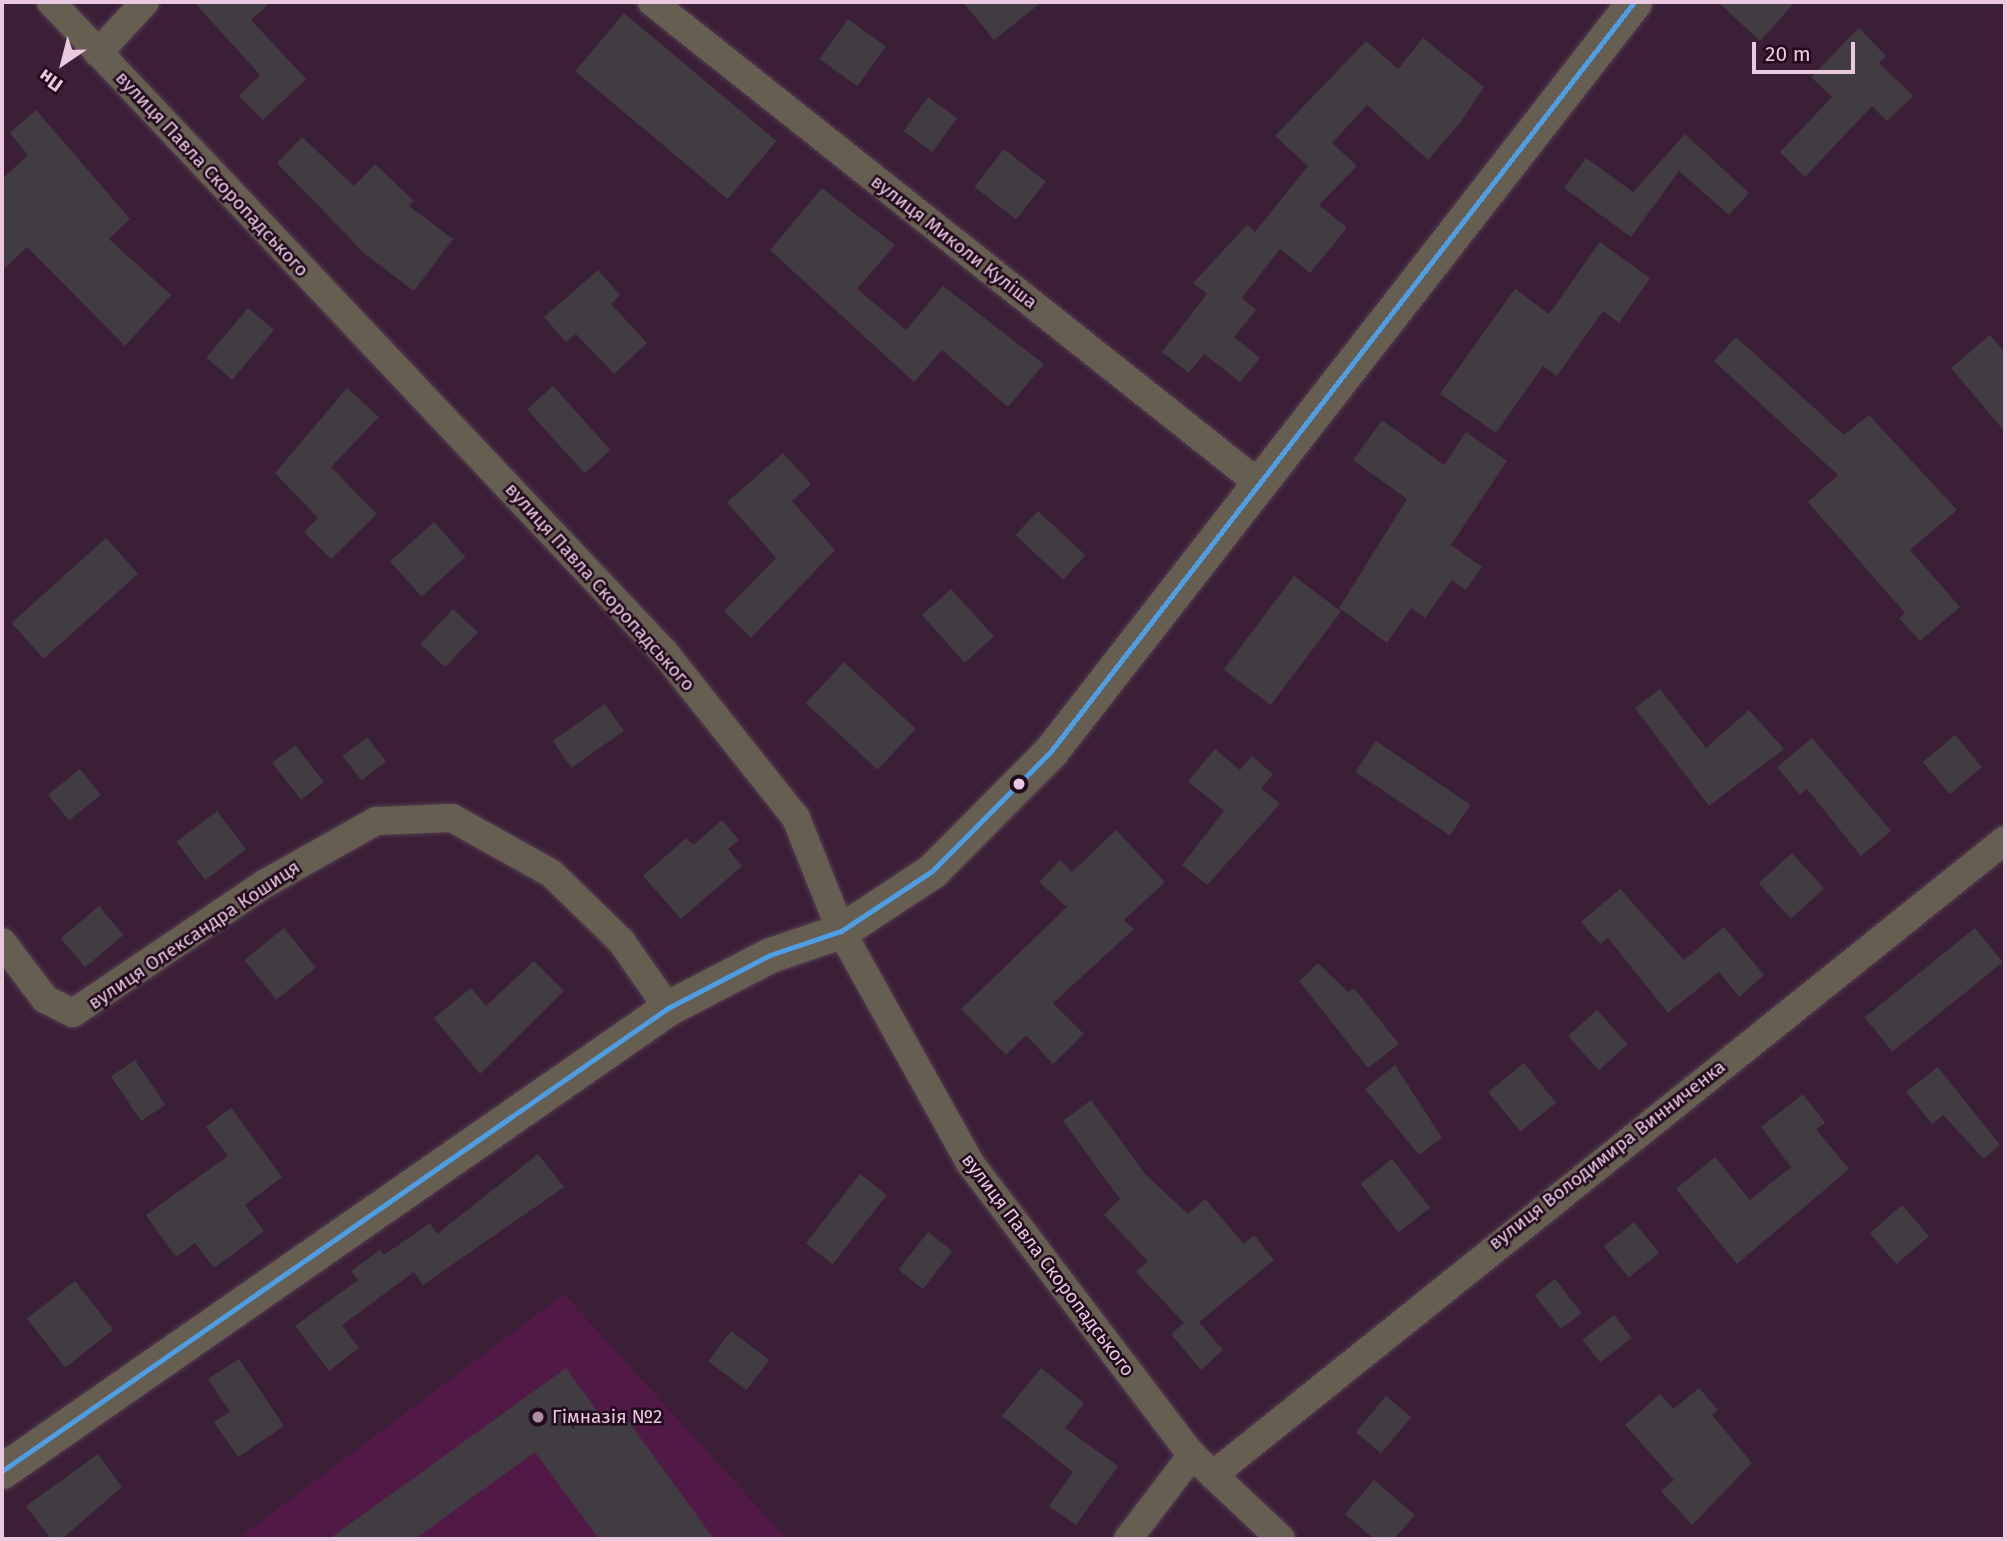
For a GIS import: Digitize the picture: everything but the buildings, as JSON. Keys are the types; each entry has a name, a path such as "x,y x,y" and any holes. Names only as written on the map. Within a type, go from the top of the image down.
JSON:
{"street":[{"name":"вулиця Павла Скоропадського","path":"51,2 664,652 796,818 841,931 970,1163 1192,1455 1281,1539"},
{"path":"98,53 145,2"},
{"name":"вулиця Миколи Куліша","path":"652,2 1256,482"},
{"path":"2,1471 668,1008 770,955 841,931 932,871 1001,806 1051,751 1256,482 1634,2"},
{"name":"вулиця Олександра Кошиця","path":"2,942 45,999 73,1013 265,883 376,821 452,818 551,873 621,941 668,1008"},
{"name":"вулиця Володимира Винниченка","path":"1213,1475 2005,841"},
{"path":"1128,1539 1192,1455"}],"shaded area":[{"name":"Гімназія №2","path":"564,1294 787,1539 237,1539"}],"transit line":[{"path":"2,1471 668,1008 770,955 841,931 932,871 1051,751 1634,2"}],"place":[{"name":"Гімназія №2","path":"538,1417"}]}
